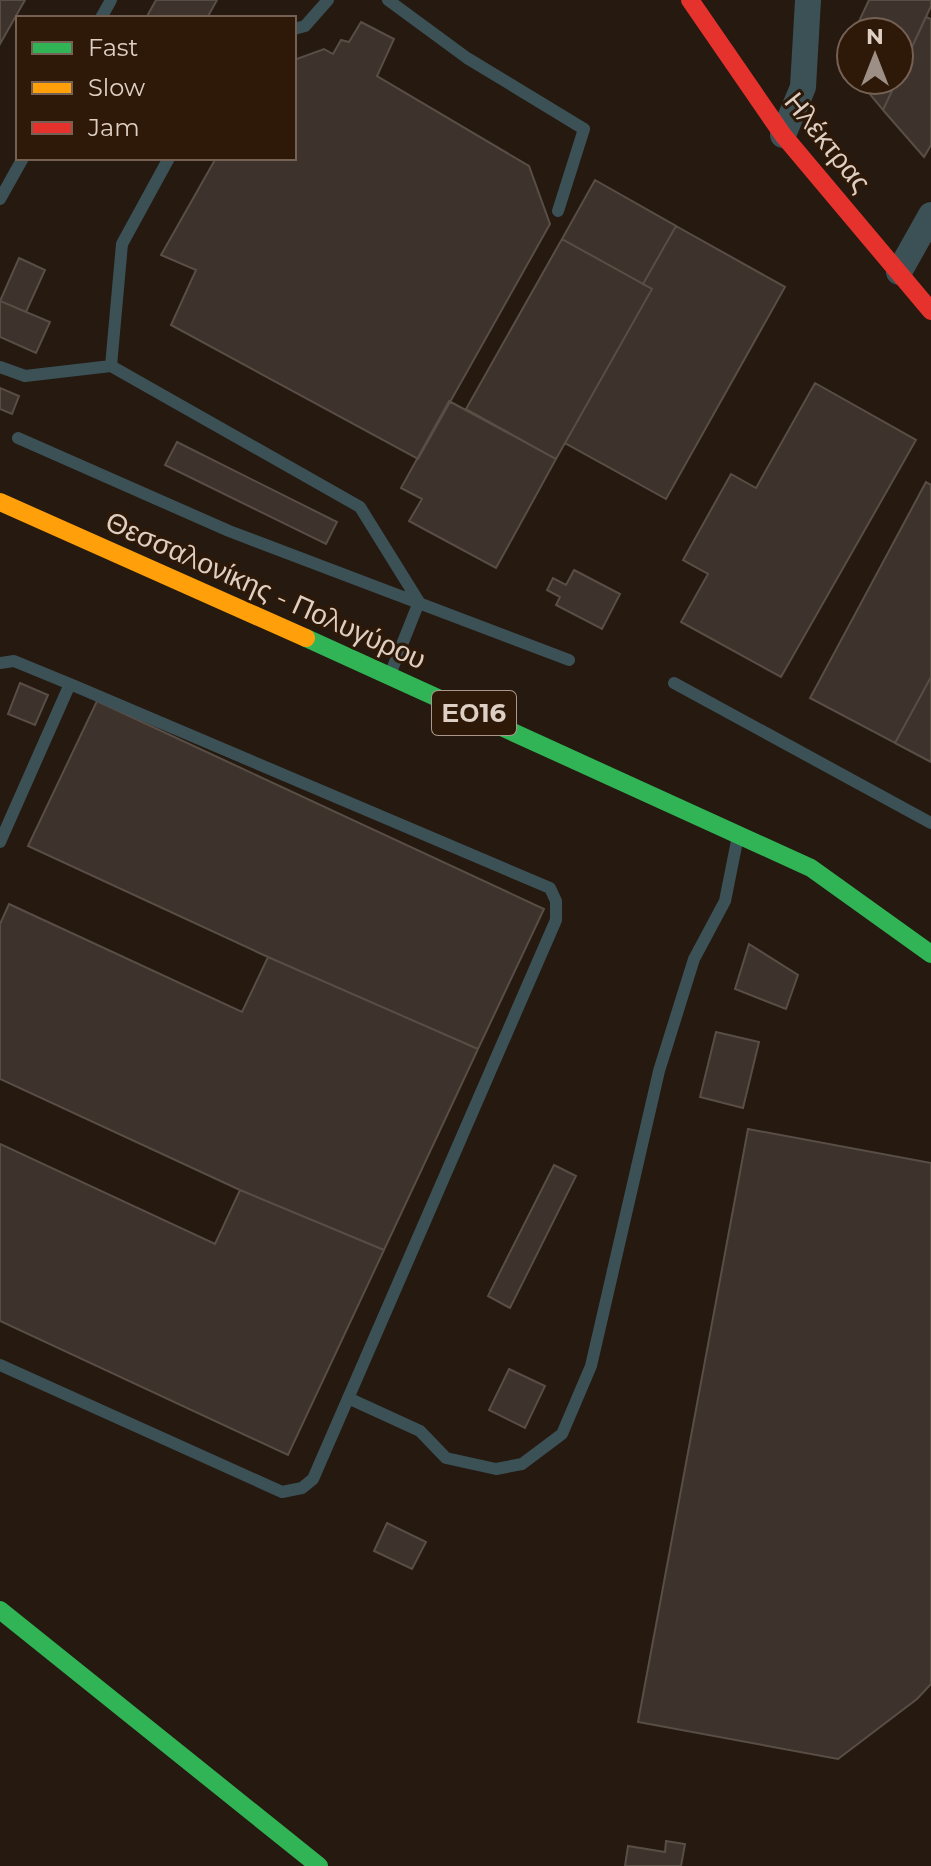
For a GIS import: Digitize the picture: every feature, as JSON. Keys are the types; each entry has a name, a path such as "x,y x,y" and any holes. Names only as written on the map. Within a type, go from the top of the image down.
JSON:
{"main road":[{"name":"Ηλέκτρας","path":"690,0 783,135 931,311"},
{"name":"Θεσσαλονίκης - Πολυγύρου","path":"0,502 390,675 811,868 931,954"},
{"path":"0,1610 319,1866"}],"street":[{"path":"783,135 803,87 808,0"},
{"path":"899,272 931,215"}],"lane":[{"path":"296,28 305,26 328,0"},
{"path":"388,0 467,58 584,129 558,211"},
{"path":"0,199 22,160"},
{"path":"111,366 122,244 168,160"},
{"path":"0,367 25,376 111,366 360,507 419,602"},
{"path":"18,438 229,531 569,660"},
{"path":"390,675 419,602"},
{"path":"0,663 14,661 550,888 556,901 556,920 313,1479 302,1488 282,1492 0,1365"},
{"path":"674,683 931,823"},
{"path":"0,842 70,684"},
{"path":"348,1398 420,1431 446,1458 496,1469 522,1464 562,1434 591,1366 659,1071 694,959 725,901 738,833"}],"building":[{"path":"0,0 25,0 0,44"},
{"path":"156,0 217,0 208,16 147,16"},
{"path":"869,0 931,0 915,40 915,16 862,16"},
{"path":"926,17 931,19 931,145 924,157 883,110 890,96 915,96 915,41"},
{"path":"361,22 394,39 377,76 529,166 550,224 418,459 171,325 196,270 161,255 215,160 296,160 296,59 324,49 333,54 341,40 349,42"},
{"path":"871,96 890,96 883,110"},
{"path":"595,180 676,226 643,284 562,239"},
{"path":"676,226 785,287 666,499 565,443 652,289 643,284"},
{"path":"562,239 652,289 556,459 466,409"},
{"path":"19,258 45,270 26,312 0,301"},
{"path":"0,301 50,322 36,353 0,337"},
{"path":"815,383 916,440 781,677 681,622 708,574 683,560 731,474 756,488"},
{"path":"0,388 19,396 12,414 0,409"},
{"path":"449,401 556,459 496,568 409,521 422,499 401,488"},
{"path":"177,442 337,522 326,544 165,465"},
{"path":"926,482 931,485 931,677 895,743 810,698"},
{"path":"574,570 620,594 602,629 556,605 560,597 547,590 553,578 566,585"},
{"path":"931,677 931,762 895,743"},
{"path":"20,683 48,695 35,725 8,714"},
{"path":"97,701 544,909 478,1049 268,957 28,846"},
{"path":"9,904 242,1012 268,957 478,1049 384,1250 240,1190 0,1079 0,924"},
{"path":"749,944 798,975 786,1009 735,989"},
{"path":"716,1032 759,1042 743,1108 700,1097"},
{"path":"748,1129 931,1163 931,1684 917,1699 838,1759 638,1722"},
{"path":"0,1144 215,1244 240,1190 384,1250 288,1455 0,1321"},
{"path":"554,1165 576,1176 510,1308 488,1296"},
{"path":"509,1369 545,1386 525,1428 489,1410"},
{"path":"387,1523 426,1542 412,1569 374,1551"},
{"path":"666,1841 685,1844 681,1866 625,1866 628,1846 665,1852"}],"traffic: fast":[{"path":"306,638 811,868 931,954"},
{"path":"0,1610 319,1866"}],"traffic: slow":[{"path":"0,502 306,638"}],"traffic: jam":[{"path":"690,0 783,135 931,311"}]}
